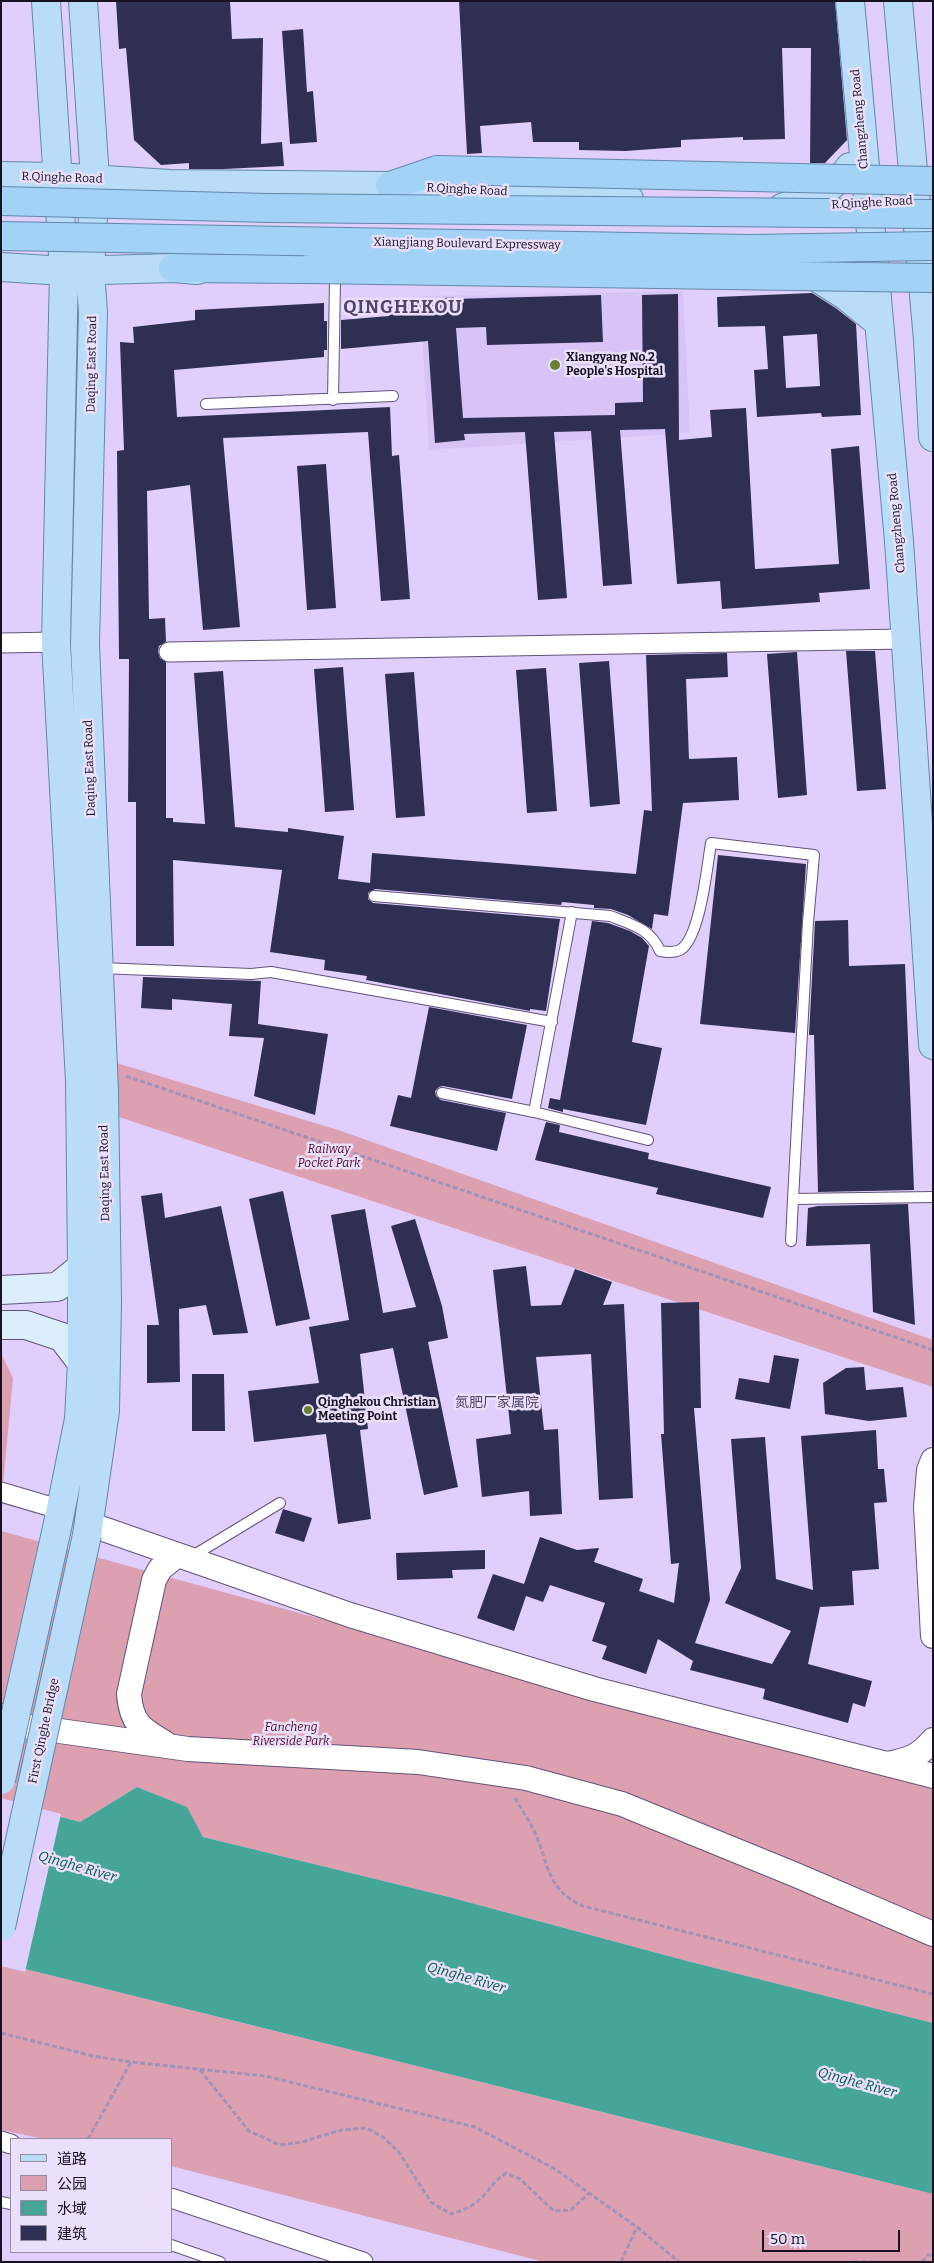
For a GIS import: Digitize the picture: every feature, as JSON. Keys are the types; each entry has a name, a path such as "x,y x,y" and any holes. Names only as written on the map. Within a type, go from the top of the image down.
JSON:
{"highway":[{"path":"390,186 437,170 933,181"},
{"path":"1,201 268,208 927,205"},
{"name":"Xiangjiang Boulevard Expressway","path":"1,236 749,249 930,265"},
{"path":"173,268 309,269 930,265"}],"main road":[{"name":"Daqing East Road","path":"46,1 57,177 77,271 93,312 85,644 103,1069 107,1302 105,1412 88,1529"},
{"name":"Daqing East Road","path":"60,1519 79,1419 82,1363 80,1082 56,642 77,271 94,178 83,1"},
{"name":"Changzheng Road","path":"850,1 899,541 933,1045"},
{"path":"898,1 907,101 927,205 933,437"},
{"path":"907,101 925,132 933,140"},
{"path":"782,208 822,192 843,176 863,147"},
{"name":"R.Qinghe Road","path":"1,176 94,178 170,184 390,186 782,208 868,203 927,205"},
{"path":"1,267 77,271 173,268 334,279 801,268 874,269 930,265"},
{"path":"801,268 846,296 879,323"},
{"path":"1,1290 57,1288 82,1267"},
{"path":"1,1326 26,1325 62,1337 82,1363"},
{"path":"1,1780 60,1519"},
{"name":"First Qinghe Bridge","path":"1,1927 88,1529"}],"street":[{"path":"169,652 905,639"},
{"path":"1,643 56,642"},
{"path":"933,1460 929,1470 926,1507 933,1636"},
{"path":"1,1492 60,1519"},
{"path":"88,1529 138,1543 350,1615 585,1686 883,1765 933,1776"},
{"path":"138,1543 153,1563 154,1580 130,1694 130,1710 135,1720 145,1731 171,1746"},
{"path":"154,1580 160,1569 182,1558"},
{"path":"1,1716 24,1726 171,1746 418,1762 526,1778 622,1804 796,1875 933,1934"},
{"path":"883,1765 905,1761 923,1752 933,1740"},
{"path":"172,2198 363,2262"}],"lane":[{"path":"333,400 334,279"},
{"path":"206,404 393,396"},
{"path":"374,896 610,916 644,930 657,942 660,952 679,951 686,945 696,929 711,843 814,855 808,922 791,1241"},
{"path":"534,1112 572,912"},
{"path":"99,968 251,974 271,972 552,1022"},
{"path":"442,1093 534,1112 648,1140"},
{"path":"793,1199 933,1197"},
{"path":"182,1558 280,1503"},
{"path":"172,2246 220,2262"}],"path":[{"path":"103,1069 933,1350"},
{"path":"514,1797 534,1831 546,1866 556,1885 569,1900 583,1906 933,1994"},
{"path":"1,2033 93,2056 131,2062 265,2076 475,2127 536,2158 589,2192 679,2262"},
{"path":"89,2138 131,2062"},
{"path":"200,2070 249,2131 280,2145 302,2142 341,2130 367,2128 384,2138 398,2151 431,2202 451,2214 464,2210 480,2199 494,2181 506,2173 520,2179 554,2211 571,2210 589,2192"},
{"path":"621,2262 636,2227"},
{"path":"922,2262 928,2255 933,2255"},
{"path":"854,2262 872,2262"}],"shaded area":[{"name":"Xiangyang No.2 People's Hospital","path":"683,291 690,433 429,450 420,296"}],"green space":[{"name":"Railway Pocket Park","path":"110,1061 338,1130 933,1340 933,1387 110,1114"},
{"path":"1,1353 13,1378 1,1507"},
{"name":"Fancheng Riverside Park","path":"1,1531 933,1787 933,2023 687,1961 449,1897 203,1837 186,1807 137,1787 80,1822 1,1801"},
{"path":"1,1963 933,2194 933,2262 544,2262 172,2166 172,2138 39,2138 1,2130"}],"water":[{"name":"Qinghe River","path":"137,1787 187,1807 203,1837 449,1897 687,1961 933,2023 933,2194 1,1963 1,1801 80,1822"}],"pier":[{"path":"1,1798 61,1814 25,1972 1,1966"}],"building":[{"path":"116,1 230,1 232,39 263,38 261,144 282,142 284,166 189,169 189,163 161,165 134,140 126,48 119,49"},
{"path":"459,1 835,1 847,140 825,163 810,163 811,48 782,48 785,139 743,140 743,137 681,140 681,147 625,151 579,150 579,142 533,142 531,122 480,126 482,153 467,154"},
{"path":"303,29 307,92 313,91 317,142 290,144 282,31"},
{"path":"812,293 856,324 861,415 822,417 821,413 757,417 754,370 768,369 765,326 718,327 717,297","holes":["817,334 820,386 786,388 783,336"]},
{"path":"678,294 679,440 712,437 710,410 746,408 755,569 839,564 831,449 859,446 870,589 819,593 820,602 722,609 720,581 677,584 665,429 620,430 632,584 603,586 591,431 554,432 567,598 538,600 525,432 464,434 465,440 435,443 428,341 341,349 341,320 389,316 388,304 454,297 454,299 601,295 603,342 487,345 486,327 456,328 463,418 615,415 615,403 643,402 642,295"},
{"path":"324,303 324,321 327,321 327,350 324,350 324,357 174,370 177,417 390,407 392,456 399,455 410,599 381,601 368,432 223,438 240,627 203,630 190,485 147,491 149,619 165,618 166,642 159,646 158,652 160,658 166,662 166,818 173,818 173,822 205,824 194,673 223,671 235,827 288,832 288,828 344,836 338,879 370,883 372,853 636,874 644,810 652,811 646,655 727,653 728,677 686,679 689,759 737,757 739,800 683,803 668,916 654,914 652,929 628,915 611,909 594,908 594,905 562,902 561,905 375,889 368,893 368,899 373,903 560,919 546,1011 530,1009 530,1011 366,980 367,976 324,970 325,960 270,952 282,870 173,860 174,946 136,946 136,802 128,802 129,659 119,659 117,451 124,450 120,342 134,343 133,327 195,320 195,310"},
{"path":"326,464 336,608 307,610 297,466"},
{"path":"846,651 875,651 886,789 857,791"},
{"path":"797,652 807,795 778,798 767,654"},
{"path":"609,661 620,804 590,807 579,663"},
{"path":"343,667 354,810 325,812 314,669"},
{"path":"546,668 557,811 527,813 516,670"},
{"path":"414,672 425,816 396,818 385,674"},
{"path":"718,855 806,864 795,1033 700,1024"},
{"path":"848,920 849,966 905,964 914,1190 818,1192 814,1035 809,1035 815,921"},
{"path":"592,921 608,923 630,931 642,938 649,946 632,1042 662,1048 646,1125 563,1109 563,1112 548,1108 550,1098 560,1100"},
{"path":"143,977 261,981 258,1024 328,1034 315,1115 254,1096 264,1038 229,1036 232,1004 172,999 172,1010 141,1008"},
{"path":"429,1007 527,1025 512,1099 443,1086 435,1091 436,1096 441,1100 506,1113 497,1151 390,1126 398,1095 411,1098"},
{"path":"546,1122 560,1125 559,1132 649,1153 648,1159 771,1187 763,1218 656,1194 658,1188 535,1160"},
{"path":"283,1191 310,1319 276,1326 249,1199"},
{"path":"162,1193 165,1218 221,1206 248,1333 213,1335 206,1305 179,1309 180,1382 147,1383 147,1325 159,1325 141,1196"},
{"path":"908,1204 915,1325 873,1312 870,1244 806,1246 808,1208 818,1206"},
{"path":"365,1209 383,1313 416,1307 391,1226 415,1219 442,1306 448,1338 428,1342 458,1487 424,1495 393,1348 360,1354 368,1429 360,1430 371,1519 338,1524 326,1434 254,1442 248,1391 319,1383 309,1327 349,1320 331,1215"},
{"path":"526,1266 531,1306 561,1305 575,1269 612,1282 603,1305 624,1304 633,1498 599,1500 591,1354 536,1357 544,1430 558,1429 562,1514 530,1516 529,1491 482,1497 476,1439 511,1434 493,1270"},
{"path":"699,1302 701,1408 694,1408 710,1600 695,1643 772,1664 791,1631 725,1603 741,1568 731,1439 765,1437 776,1579 813,1590 801,1436 876,1430 878,1469 884,1469 887,1502 874,1503 879,1569 852,1571 854,1605 820,1607 808,1664 872,1681 865,1707 853,1703 848,1723 763,1699 765,1689 690,1670 693,1661 658,1639 646,1674 602,1659 607,1646 592,1641 605,1603 550,1585 543,1602 526,1596 514,1631 477,1618 493,1574 524,1584 540,1537 577,1550 599,1548 594,1562 643,1579 639,1591 674,1603 679,1563 671,1564 661,1434 664,1434 661,1303"},
{"path":"774,1355 799,1359 790,1409 735,1399 739,1378 769,1383"},
{"path":"864,1367 866,1390 903,1387 907,1417 869,1421 825,1414 823,1383 846,1368"},
{"path":"192,1374 224,1374 225,1431 192,1431"},
{"path":"283,1509 312,1518 304,1542 275,1533"},
{"path":"485,1550 485,1569 452,1570 453,1578 397,1580 396,1553"}],"place":[{"name":"Xiangyang No.2 People's Hospital","path":"555,365"},
{"name":"Qinghekou Christian Meeting Point","path":"308,1410"}],"district":[{"name":"QINGHEKOU","path":"403,308"},
{"name":"氮肥厂家属院","path":"497,1403"}]}
